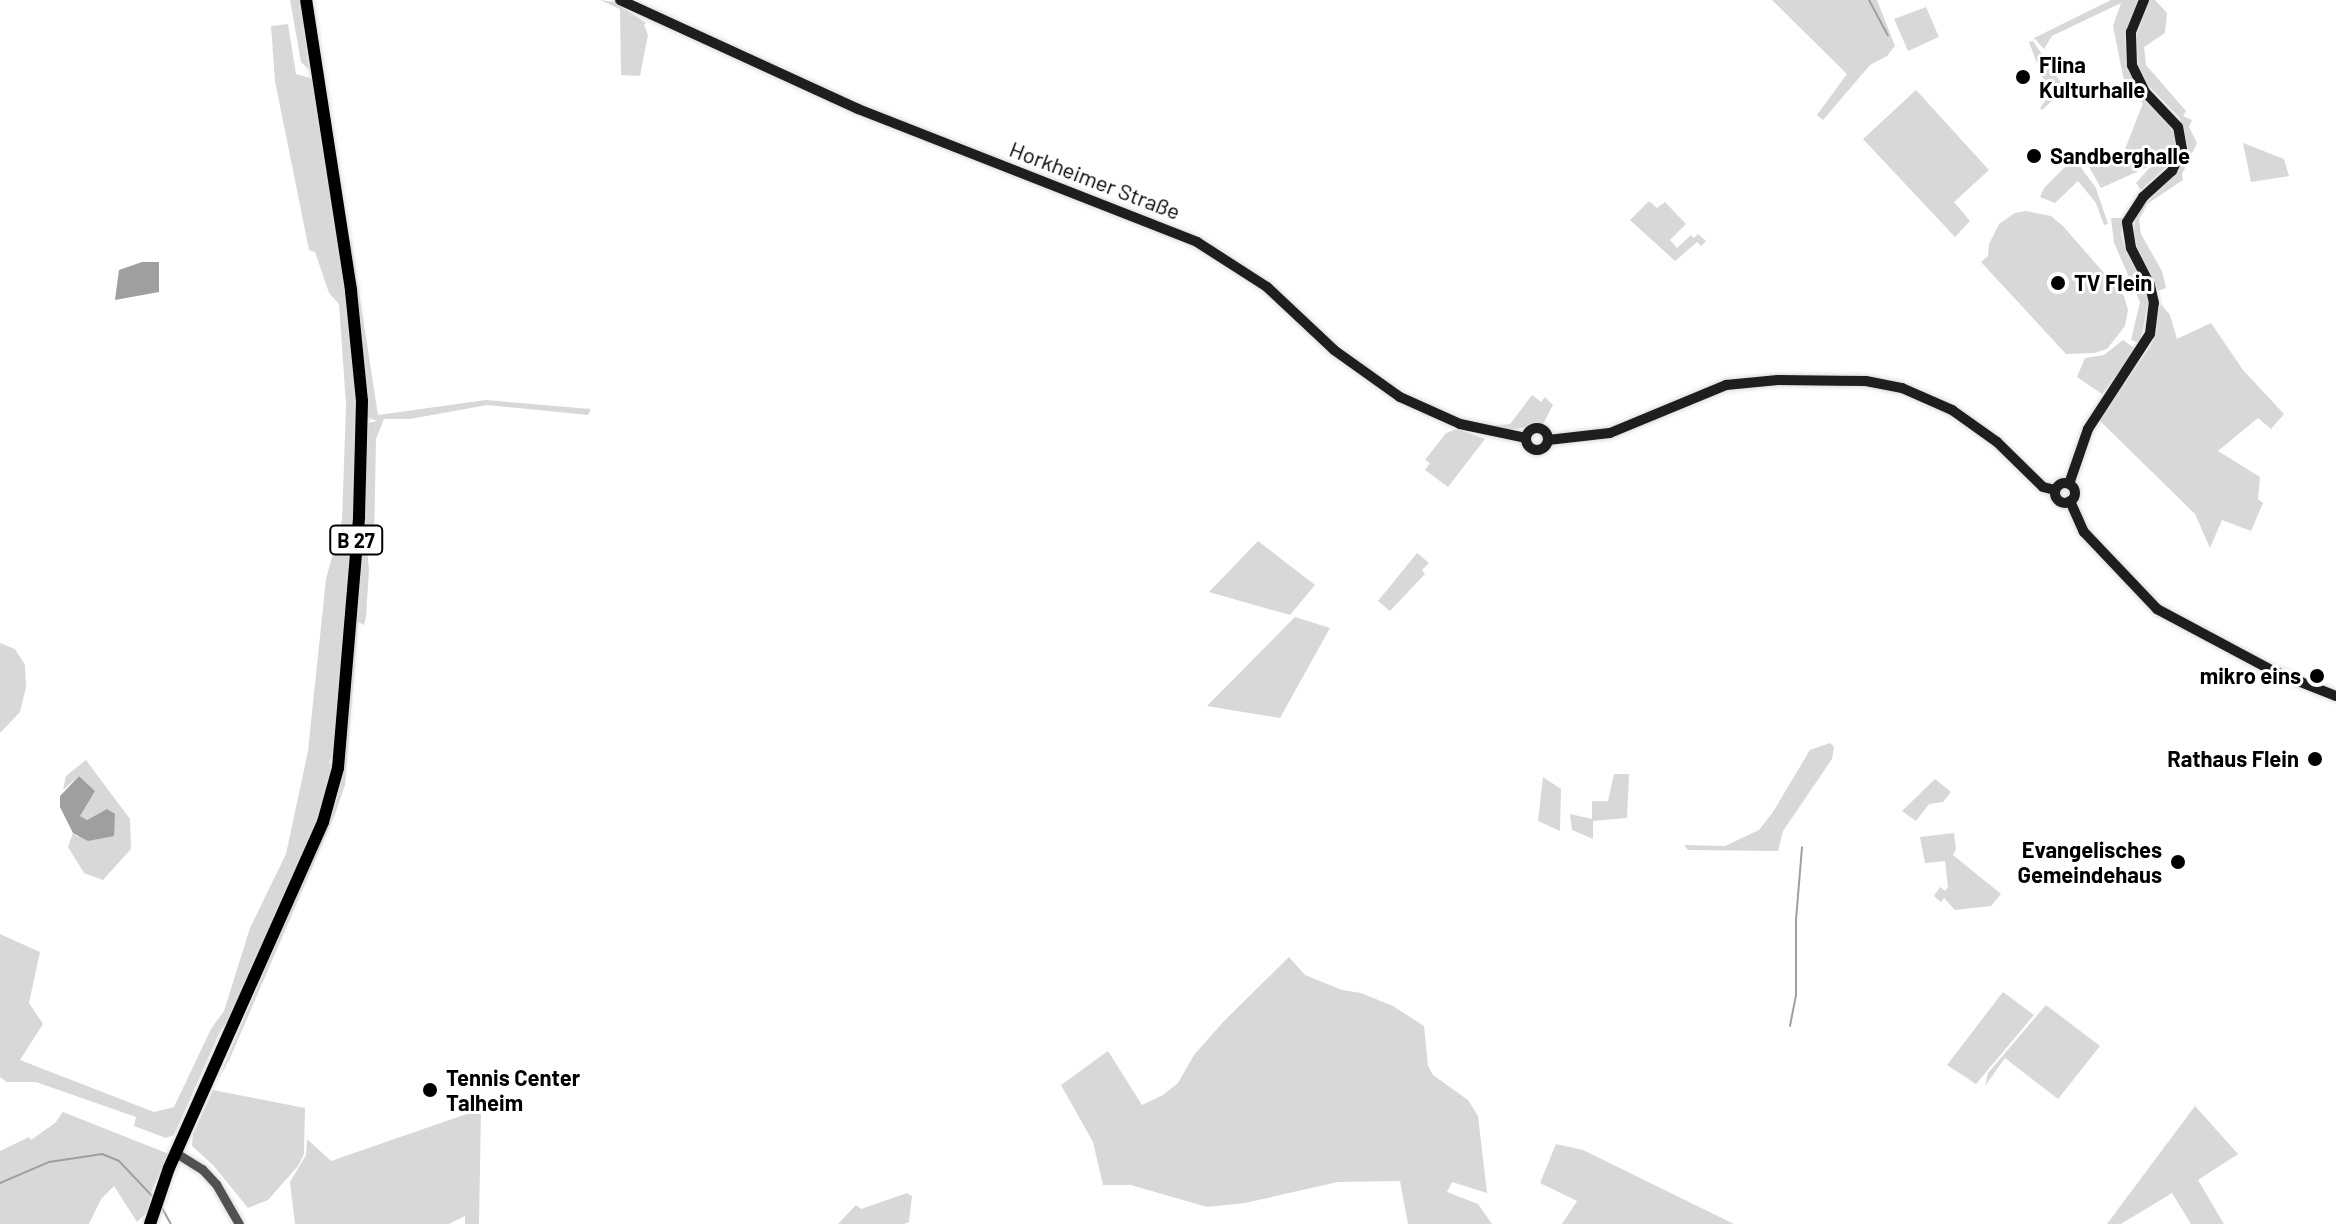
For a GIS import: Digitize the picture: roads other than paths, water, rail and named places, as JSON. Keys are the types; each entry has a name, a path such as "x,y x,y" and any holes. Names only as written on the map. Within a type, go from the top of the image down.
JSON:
{"main road":[{"name":"B 27","path":"152,1218 163,1183 323,822 333,796 341,746 359,516 362,401 351,290 306,0"},
{"name":"Horkheimer Straße","path":"620,0 815,91 1197,242 1257,279 1334,350 1400,397 1460,424 1526,438 1529,431 1540,428 1548,440 1610,433 1726,385 1778,380 1866,381 1902,388 1952,410 1997,442 2043,487 2055,490"},
{"path":"2069,484 2080,446 2103,404 2142,350 2154,312 2150,285 2131,248 2127,222 2143,197 2172,171 2182,149 2178,127 2145,92 2132,65 2131,32 2144,0"},
{"path":"2061,483 2069,484 2075,492 2070,501 2059,502 2055,490 2061,483"},
{"path":"2070,501 2084,532 2157,609 2273,671 2336,696"}],"street":[{"path":"176,1153 193,1162 216,1184 239,1224"}],"waterway":[{"path":"1869,0 1888,35"},
{"path":"1790,1026 1796,996 1796,920 1802,847"},
{"path":"0,1183 49,1162 102,1154 119,1161 153,1197"},
{"path":"162,1208 171,1224"}],"place":[{"name":"Flina Kulturhalle","path":"2023,77"},
{"name":"Sandberghalle","path":"2034,156"},
{"name":"TV Flein","path":"2058,283"},
{"name":"mikro eins","path":"2317,676"},
{"name":"Rathaus Flein","path":"2315,759"},
{"name":"Evangelisches Gemeindehaus","path":"2178,862"},
{"name":"Tennis Center Talheim","path":"430,1090"}]}
